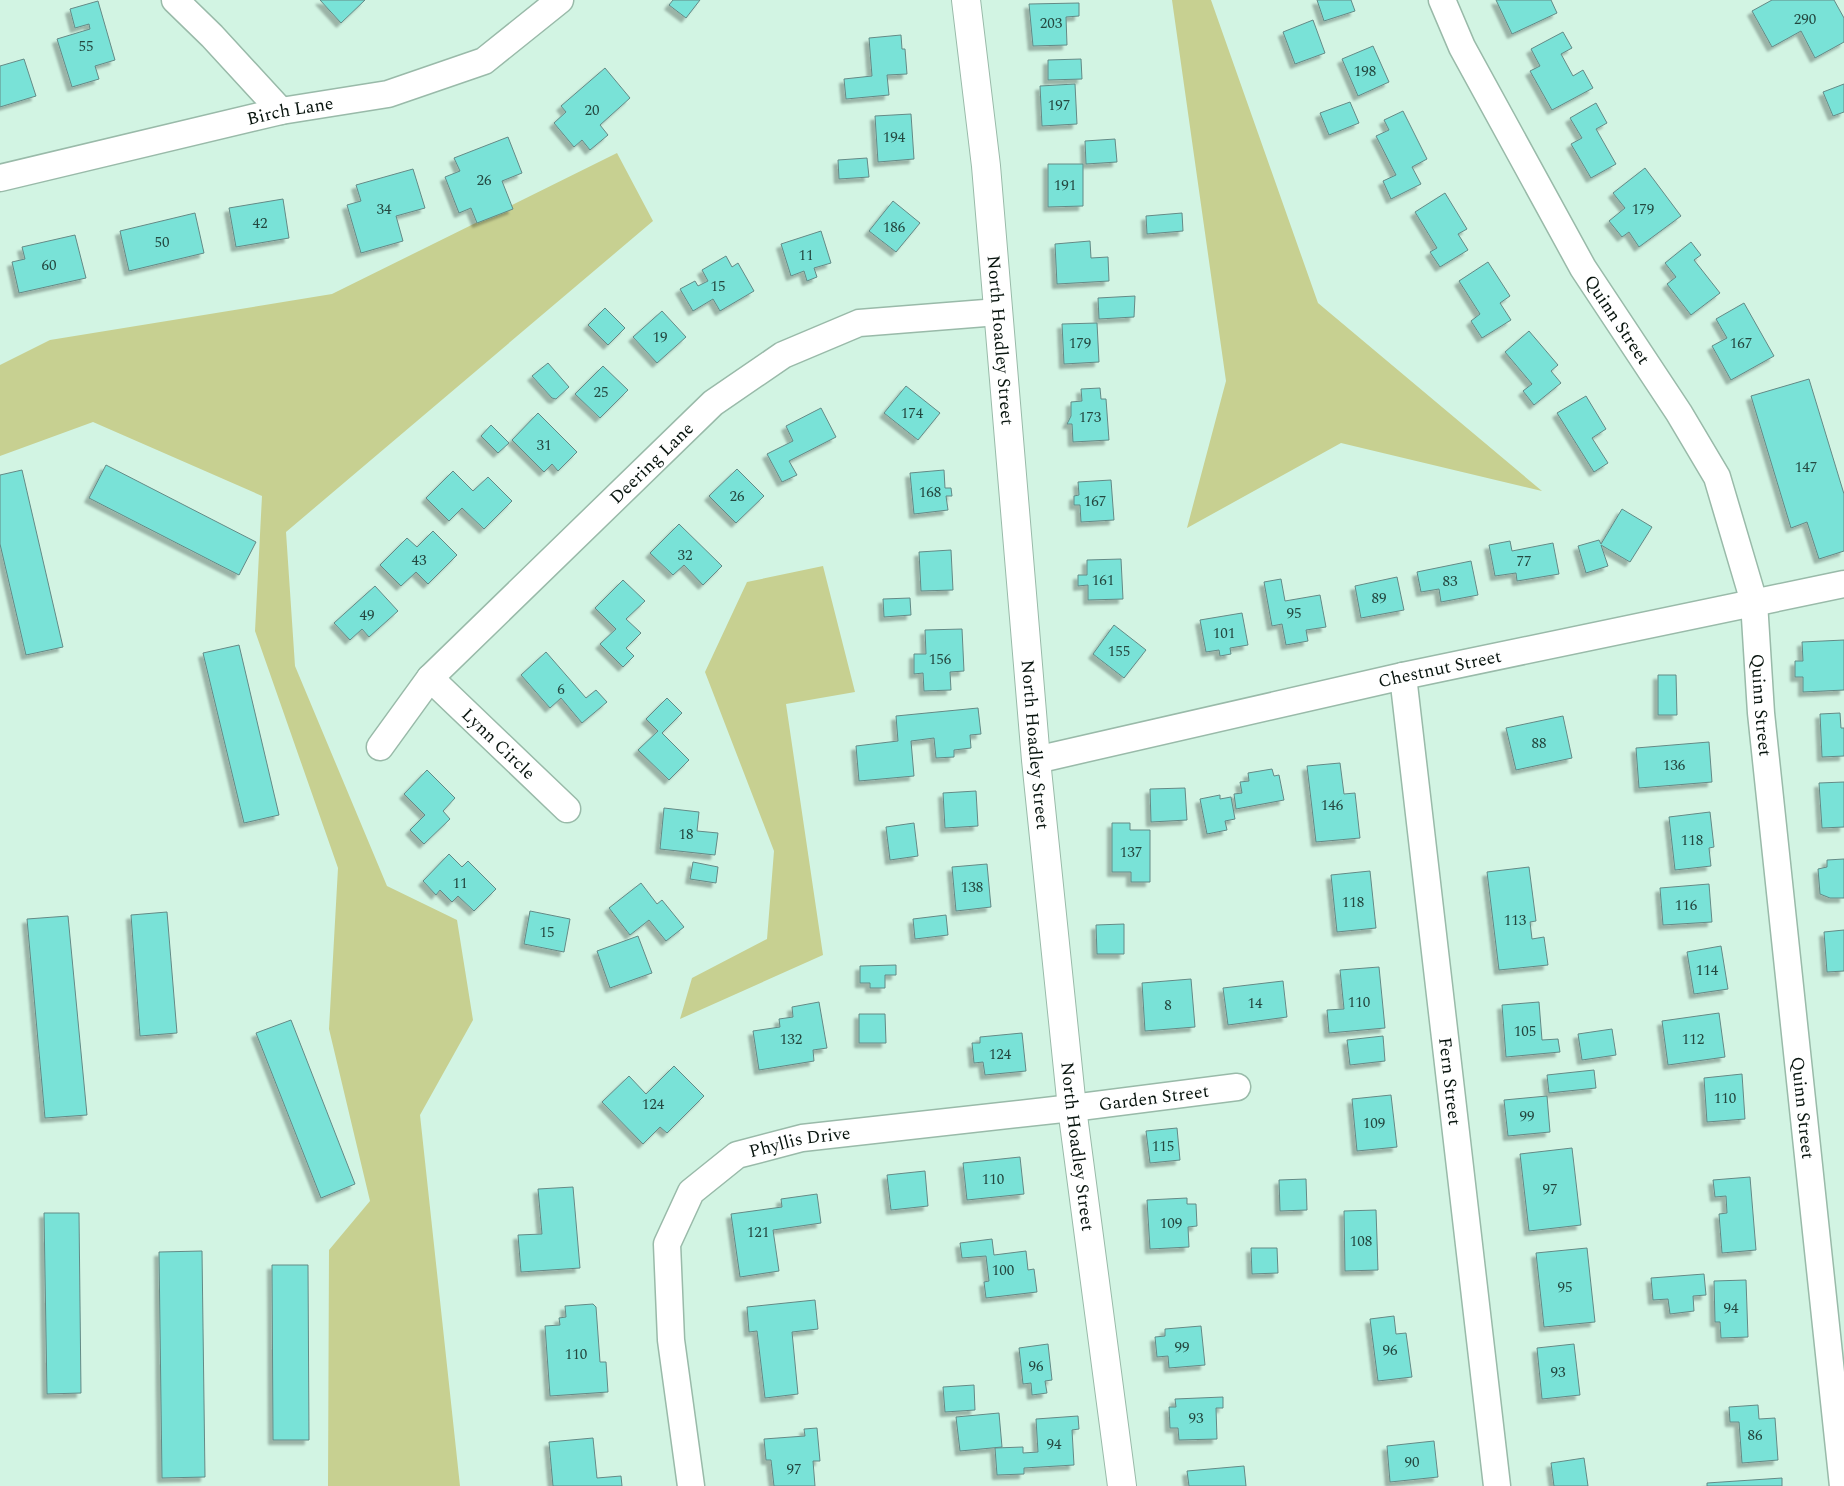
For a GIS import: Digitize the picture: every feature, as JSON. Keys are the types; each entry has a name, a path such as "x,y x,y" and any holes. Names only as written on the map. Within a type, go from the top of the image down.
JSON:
{"street":[{"path":"175,0 212,36 282,111"},
{"name":"Birch Lane","path":"0,178 282,111 388,94 484,60 560,0"},
{"name":"North Hoadley Street","path":"966,0 986,166 1036,760 1072,1108 1122,1486"},
{"name":"Quinn Street","path":"1442,0 1462,46 1583,268 1680,413 1717,477 1754,602 1761,713 1843,1486"},
{"name":"Deering Lane","path":"380,747 430,678 713,403 783,354 859,323 998,312"},
{"name":"Chestnut Street","path":"1036,760 1403,676 1844,584"},
{"name":"Fern Street","path":"1403,676 1497,1486"},
{"name":"Lynn Circle","path":"430,678 567,808"},
{"name":"Garden Street","path":"1072,1108 1237,1086"},
{"name":"Phyllis Drive","path":"691,1486 671,1340 667,1244 691,1192 737,1155 802,1138 1072,1108"}],"green space":[{"path":"1172,0 1211,0 1318,303 1542,491 1341,443 1187,528 1226,381"},
{"path":"617,153 653,221 286,532 295,666 387,886 457,920 473,1020 420,1115 460,1486 328,1486 329,1250 370,1201 329,1029 338,868 255,631 262,496 93,422 0,456 0,365 50,340 332,294"},
{"path":"823,566 855,692 786,704 823,955 680,1019 692,978 767,939 774,851 705,672 747,582"}],"building":[{"path":"320,0 365,0 341,23"},
{"path":"673,0 700,0 686,18 669,5"},
{"path":"1317,0 1351,0 1355,11 1324,21"},
{"path":"1496,0 1551,0 1557,13 1512,34"},
{"path":"1772,0 1834,0 1844,18 1844,42 1815,58 1801,31 1772,47 1752,11"},
{"path":"98,1 115,60 95,66 99,79 72,87 57,39 90,29 89,24 75,28 70,9"},
{"path":"1079,3 1079,16 1066,17 1067,45 1033,46 1029,4"},
{"path":"1313,20 1325,53 1295,64 1283,32"},
{"path":"1563,32 1572,48 1561,54 1573,76 1583,70 1593,88 1552,110 1530,71 1540,66 1531,49"},
{"path":"901,35 902,49 905,49 907,74 887,75 889,95 846,99 844,79 872,76 869,38"},
{"path":"1373,46 1389,82 1358,96 1342,59"},
{"path":"24,59 36,96 0,107 0,66"},
{"path":"1081,59 1082,79 1048,80 1048,60"},
{"path":"605,68 630,98 600,125 608,135 590,150 582,140 574,147 554,123 566,112 561,106"},
{"path":"1075,84 1077,124 1042,126 1040,86"},
{"path":"1844,84 1844,112 1833,116 1823,92"},
{"path":"1350,102 1359,123 1329,135 1320,113"},
{"path":"1596,103 1607,123 1596,129 1616,164 1591,178 1571,144 1582,138 1570,118"},
{"path":"1403,111 1427,159 1412,167 1421,184 1391,199 1383,181 1396,175 1376,136 1389,130 1384,120"},
{"path":"911,114 914,159 878,162 875,116"},
{"path":"508,137 522,173 502,181 513,209 477,223 471,208 459,213 445,177 460,171 454,158"},
{"path":"1115,139 1117,162 1086,164 1085,141"},
{"path":"867,158 869,177 839,179 838,160"},
{"path":"1048,164 1083,164 1083,206 1048,207"},
{"path":"1645,168 1681,216 1639,247 1629,232 1622,237 1609,221 1625,208 1613,193"},
{"path":"413,169 425,208 396,216 403,241 361,253 347,205 361,201 356,185"},
{"path":"1445,193 1467,229 1458,234 1468,250 1440,267 1430,252 1437,248 1415,212"},
{"path":"283,199 289,238 236,247 229,208"},
{"path":"893,201 920,223 896,252 869,231"},
{"path":"195,213 204,253 129,271 120,231"},
{"path":"1182,213 1183,231 1147,234 1146,216"},
{"path":"821,231 831,263 814,268 817,277 807,281 804,271 791,276 781,244"},
{"path":"75,235 86,278 19,293 12,262 25,259 22,247"},
{"path":"1090,241 1091,258 1108,257 1109,281 1057,284 1055,244"},
{"path":"1691,242 1701,255 1694,260 1720,293 1691,315 1667,284 1676,277 1665,263"},
{"path":"726,256 732,267 738,263 754,291 720,311 713,299 693,311 680,289 695,281 698,286 708,281 702,270"},
{"path":"1488,262 1510,296 1500,303 1511,320 1482,338 1471,321 1480,314 1459,281"},
{"path":"1135,296 1134,317 1099,319 1098,298"},
{"path":"1744,303 1774,356 1731,380 1712,346 1727,338 1716,319"},
{"path":"605,308 625,328 608,345 588,325"},
{"path":"662,311 686,337 657,363 633,337"},
{"path":"1097,323 1099,362 1064,364 1062,324"},
{"path":"1529,331 1558,365 1551,371 1561,383 1534,405 1523,391 1532,384 1505,352"},
{"path":"548,363 569,387 556,399 552,398 532,376"},
{"path":"603,366 628,390 600,418 575,394"},
{"path":"1809,379 1844,494 1844,551 1819,559 1807,522 1791,528 1751,396"},
{"path":"906,386 940,413 918,440 884,413"},
{"path":"1100,388 1101,399 1106,399 1109,440 1073,442 1072,424 1067,424 1071,416 1071,402 1082,401 1081,389"},
{"path":"1586,396 1606,429 1592,438 1608,463 1594,472 1557,413"},
{"path":"821,408 836,437 789,461 797,475 782,482 767,454 793,441 786,426"},
{"path":"538,413 577,452 558,471 552,464 544,472 512,440"},
{"path":"491,425 509,443 498,453 481,436"},
{"path":"106,465 256,542 239,575 89,498"},
{"path":"737,469 764,496 736,523 709,496"},
{"path":"22,470 63,647 26,655 0,544 0,475"},
{"path":"944,470 945,488 951,488 952,496 946,496 948,510 914,514 910,473"},
{"path":"453,471 473,491 488,477 512,501 484,529 462,508 449,521 426,498"},
{"path":"1111,480 1114,520 1081,522 1080,505 1074,505 1074,496 1079,495 1078,482"},
{"path":"1622,509 1652,527 1630,562 1601,545 1608,566 1586,573 1578,546 1599,540 1601,544"},
{"path":"679,524 722,566 703,585 684,565 673,575 650,553"},
{"path":"433,531 457,555 428,584 416,572 401,586 380,565 407,538 417,547"},
{"path":"1510,541 1512,551 1553,543 1559,574 1517,581 1516,573 1495,576 1489,545"},
{"path":"951,550 953,590 921,591 919,552"},
{"path":"1121,559 1123,599 1088,600 1088,585 1078,586 1078,575 1087,575 1087,560"},
{"path":"1471,561 1478,595 1441,602 1439,589 1421,592 1417,572"},
{"path":"1397,577 1404,610 1361,618 1355,586"},
{"path":"1281,579 1285,601 1320,595 1326,627 1306,630 1308,641 1286,645 1282,624 1272,626 1264,582"},
{"path":"623,580 645,601 626,619 641,633 626,648 634,656 623,667 600,644 616,629 595,608"},
{"path":"375,586 398,611 369,637 362,629 350,640 334,623"},
{"path":"910,598 911,615 884,617 883,599"},
{"path":"1242,613 1248,645 1230,648 1231,654 1220,656 1219,650 1206,652 1200,620"},
{"path":"1114,625 1146,650 1124,678 1093,654"},
{"path":"962,629 964,671 950,672 951,690 924,691 923,673 914,674 914,654 926,654 925,630"},
{"path":"1844,640 1844,690 1803,692 1803,677 1795,677 1795,661 1803,661 1802,642"},
{"path":"239,645 279,815 244,823 203,653"},
{"path":"546,652 586,698 596,690 607,702 582,723 561,698 550,708 521,675"},
{"path":"1658,675 1676,675 1677,715 1658,715"},
{"path":"667,698 682,713 662,733 689,760 669,780 638,750 658,731 646,719"},
{"path":"978,708 981,734 970,735 971,748 954,750 954,757 936,758 934,738 911,741 914,776 859,781 856,746 898,741 896,716"},
{"path":"1840,713 1841,728 1844,728 1844,756 1822,757 1820,714"},
{"path":"1563,716 1572,758 1516,770 1506,728"},
{"path":"1709,742 1712,782 1639,788 1636,748"},
{"path":"1340,763 1344,794 1355,793 1360,838 1316,842 1307,766"},
{"path":"1272,769 1274,776 1279,775 1284,800 1236,809 1234,794 1242,793 1240,782 1249,781 1248,773"},
{"path":"427,770 455,798 443,811 450,819 424,844 410,830 425,815 404,794"},
{"path":"1844,782 1844,827 1822,828 1819,783"},
{"path":"1185,788 1187,820 1151,822 1150,789"},
{"path":"976,791 978,826 945,828 943,793"},
{"path":"1220,795 1220,799 1231,797 1235,819 1225,821 1227,830 1207,834 1200,799"},
{"path":"664,808 699,812 697,831 718,833 715,855 660,849"},
{"path":"1710,812 1714,847 1709,848 1711,866 1675,870 1669,817"},
{"path":"914,823 918,856 890,860 886,827"},
{"path":"1112,823 1130,823 1130,830 1150,830 1150,882 1131,882 1131,872 1112,872"},
{"path":"449,854 462,867 468,861 496,889 474,911 458,896 452,902 440,890 436,895 423,881"},
{"path":"1844,859 1844,898 1830,898 1820,894 1818,869 1827,867 1827,860"},
{"path":"693,862 718,867 716,883 690,879"},
{"path":"987,864 991,907 956,911 952,867"},
{"path":"1529,867 1536,921 1530,922 1532,939 1544,937 1548,965 1499,970 1487,872"},
{"path":"1370,871 1376,928 1337,932 1331,875"},
{"path":"641,883 657,904 662,900 684,927 666,941 649,920 630,935 609,908"},
{"path":"1709,884 1712,922 1663,925 1660,888"},
{"path":"530,911 570,919 564,952 524,944"},
{"path":"167,912 177,1033 140,1036 131,915"},
{"path":"946,915 948,935 915,939 913,919"},
{"path":"68,916 87,1115 45,1118 27,919"},
{"path":"1124,924 1124,954 1097,954 1096,925"},
{"path":"1844,930 1844,971 1827,972 1824,932"},
{"path":"638,936 652,973 610,988 597,951"},
{"path":"1721,946 1728,989 1694,994 1687,952"},
{"path":"896,965 896,975 885,975 885,988 870,988 870,983 860,983 860,966"},
{"path":"1379,967 1385,1028 1329,1033 1327,1010 1344,1009 1340,970"},
{"path":"1191,979 1195,1027 1145,1031 1142,983"},
{"path":"1283,981 1287,1017 1228,1025 1223,988"},
{"path":"819,1002 827,1048 813,1050 814,1061 759,1070 753,1031 780,1027 779,1019 793,1017 792,1007"},
{"path":"1539,1002 1542,1040 1558,1039 1560,1052 1506,1057 1502,1005"},
{"path":"1719,1013 1725,1057 1668,1065 1662,1021"},
{"path":"859,1014 885,1014 886,1043 859,1043"},
{"path":"291,1020 355,1184 321,1198 256,1033"},
{"path":"1612,1029 1616,1055 1582,1060 1578,1034"},
{"path":"1022,1033 1026,1071 985,1075 983,1062 974,1063 972,1043 980,1043 980,1037"},
{"path":"1383,1036 1385,1061 1350,1065 1347,1040"},
{"path":"674,1066 704,1096 667,1133 660,1127 643,1144 602,1102 629,1076 646,1094"},
{"path":"1594,1070 1596,1088 1549,1093 1547,1075"},
{"path":"1742,1074 1745,1119 1707,1122 1704,1078"},
{"path":"1391,1095 1397,1147 1357,1151 1352,1099"},
{"path":"1547,1096 1550,1132 1508,1136 1504,1100"},
{"path":"1177,1128 1180,1160 1150,1163 1146,1131"},
{"path":"1572,1148 1581,1225 1529,1231 1520,1154"},
{"path":"1020,1157 1024,1194 967,1200 963,1163"},
{"path":"925,1171 928,1206 891,1210 887,1175"},
{"path":"1750,1177 1756,1250 1722,1253 1719,1214 1727,1213 1726,1196 1715,1197 1713,1180"},
{"path":"1306,1179 1307,1210 1280,1211 1279,1180"},
{"path":"573,1187 580,1268 521,1272 518,1235 542,1234 538,1189"},
{"path":"817,1194 821,1223 773,1230 779,1271 740,1277 731,1214 782,1207 781,1199"},
{"path":"1187,1198 1187,1204 1196,1204 1197,1226 1188,1227 1189,1247 1150,1249 1147,1200"},
{"path":"1376,1210 1378,1270 1345,1271 1344,1211"},
{"path":"44,1213 79,1213 81,1393 47,1394"},
{"path":"992,1239 994,1255 1026,1251 1028,1270 1034,1269 1037,1292 986,1298 984,1282 989,1281 986,1256 962,1258 960,1243"},
{"path":"1251,1248 1277,1248 1278,1273 1252,1274"},
{"path":"1587,1248 1595,1322 1544,1327 1536,1253"},
{"path":"202,1251 205,1477 162,1478 159,1252"},
{"path":"272,1265 308,1265 309,1440 273,1440"},
{"path":"1704,1274 1706,1295 1693,1296 1694,1311 1670,1314 1668,1299 1653,1300 1651,1278"},
{"path":"1746,1280 1748,1337 1721,1338 1720,1322 1715,1322 1714,1281"},
{"path":"815,1300 818,1329 792,1332 798,1394 765,1398 757,1331 749,1332 747,1307"},
{"path":"593,1304 596,1307 600,1362 606,1362 608,1392 550,1396 545,1326 560,1325 559,1318 566,1317 565,1306"},
{"path":"1394,1316 1396,1334 1406,1333 1412,1377 1378,1381 1370,1319"},
{"path":"1201,1326 1205,1365 1169,1368 1168,1356 1157,1357 1155,1337 1165,1336 1165,1329"},
{"path":"1048,1344 1052,1380 1045,1381 1047,1393 1032,1395 1031,1383 1023,1384 1019,1348"},
{"path":"1574,1344 1580,1395 1542,1399 1537,1348"},
{"path":"974,1385 975,1410 945,1412 943,1387"},
{"path":"1223,1397 1223,1408 1216,1408 1217,1439 1179,1440 1178,1428 1170,1428 1169,1407 1176,1407 1175,1399"},
{"path":"1758,1405 1759,1419 1775,1418 1778,1460 1742,1463 1739,1422 1730,1422 1729,1407"},
{"path":"999,1413 1002,1447 960,1451 956,1417"},
{"path":"1078,1416 1079,1429 1072,1430 1074,1465 1024,1468 1024,1474 997,1475 995,1448 1023,1447 1023,1453 1038,1452 1036,1419"},
{"path":"817,1428 820,1461 813,1461 815,1486 774,1486 771,1460 766,1460 764,1439 805,1436 804,1429"},
{"path":"593,1438 597,1478 621,1476 622,1486 553,1486 549,1442"},
{"path":"1434,1441 1438,1477 1390,1482 1387,1446"},
{"path":"1584,1458 1588,1486 1554,1486 1551,1463"},
{"path":"1244,1466 1246,1486 1189,1486 1187,1471"},
{"path":"1782,1478 1782,1486 1707,1486 1707,1483"}]}
